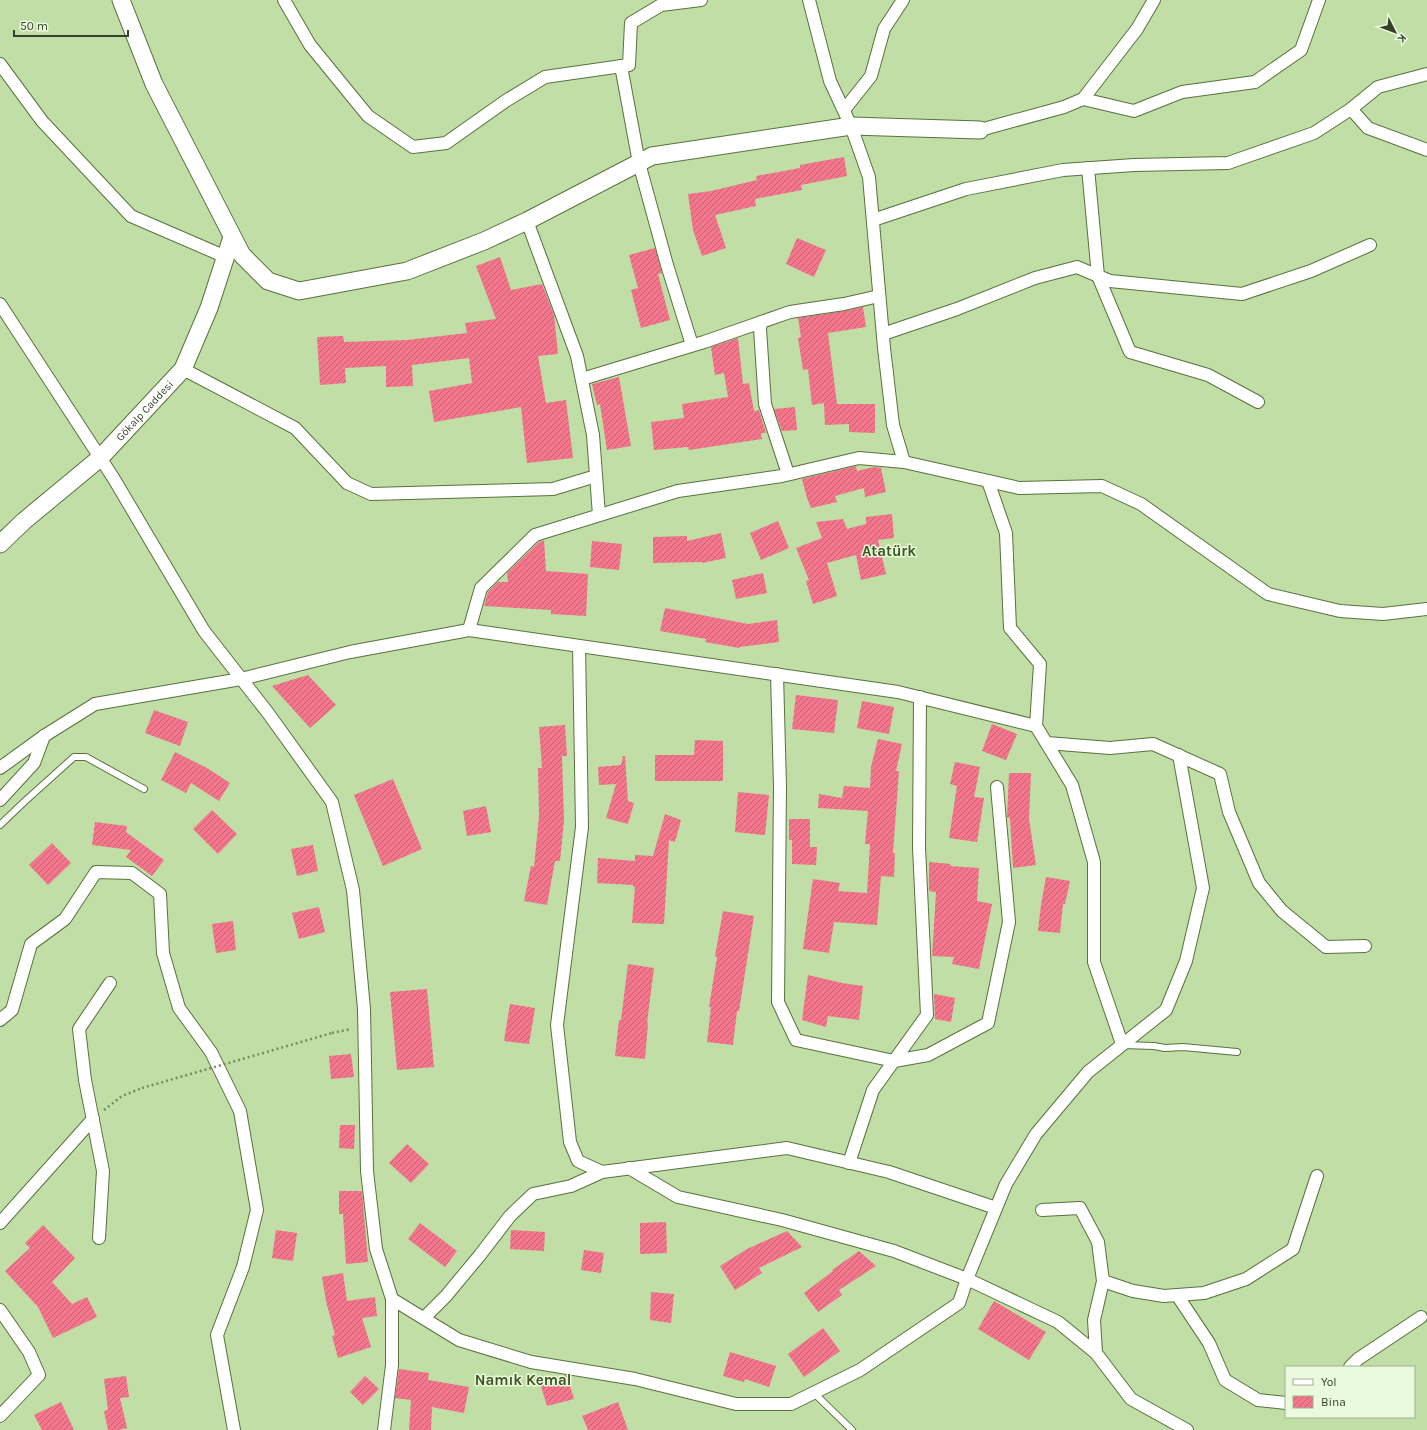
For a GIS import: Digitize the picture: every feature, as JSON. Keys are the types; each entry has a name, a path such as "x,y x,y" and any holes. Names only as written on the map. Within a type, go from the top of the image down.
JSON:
{"main road":[{"path":"120,0 154,84 242,255 268,281 299,291 407,271 484,241 527,221 652,156 851,126 980,130"},
{"name":"Gökalp Caddesi","path":"0,544 24,521 100,458 183,369 209,308 232,237"}],"street":[{"path":"284,0 310,45 368,116 413,147 446,142 507,100 545,77 629,65 631,23 661,6 701,0"},
{"path":"809,0 830,81 851,126 869,177 879,296 893,425 904,462"},
{"path":"844,110 871,76 884,29 903,0"},
{"path":"980,130 1064,107 1083,99 1137,29 1154,0"},
{"path":"1083,99 1134,111 1182,92 1255,82 1301,50 1320,0"},
{"path":"0,64 42,121 131,216 226,257"},
{"path":"621,66 639,163 667,265 692,345"},
{"path":"873,220 966,189 1063,170 1134,165 1228,164 1314,133 1351,109 1378,87 1427,74"},
{"path":"1351,109 1368,128 1427,150"},
{"path":"1088,168 1098,276 1130,352 1208,375 1258,402"},
{"path":"527,221 577,356 593,435 599,515"},
{"path":"883,334 957,309 1034,278 1077,266 1110,281 1242,294 1311,271 1370,245"},
{"path":"582,379 692,345 790,312 844,304 879,296"},
{"path":"0,304 114,478 204,630 268,712 332,802 353,890 364,1009 367,1171 376,1249 392,1299 392,1365 384,1430"},
{"path":"761,322 760,329 765,404 788,474"},
{"path":"183,369 295,428 347,484 371,494 553,489 596,476"},
{"path":"469,630 481,588 535,535 678,491 788,474 858,458 904,462 1019,488 1102,486 1141,504 1268,594 1340,611 1383,614 1427,609"},
{"path":"988,481 1006,533 1010,628 1040,664 1036,726 1072,785 1094,862 1094,962 1122,1044"},
{"path":"0,768 44,736 95,704 241,679 350,652 469,630 898,692 1036,726"},
{"path":"579,646 582,827 557,1025 570,1142 578,1161 602,1172"},
{"path":"777,674 780,786 778,1002 796,1040 894,1061 928,1055 988,1023 1008,922 997,788"},
{"path":"849,1163 874,1090 927,1015 919,848 920,697"},
{"path":"0,800 34,763 44,736"},
{"path":"1047,743 1110,748 1153,744 1220,774 1229,812 1259,884 1282,911 1326,947 1365,946"},
{"path":"392,1299 459,1340 532,1362 636,1379 736,1404 791,1404 860,1370 959,1303 967,1279 1006,1184 1036,1134 1088,1072 1166,1010 1186,961 1203,888 1179,755"},
{"path":"0,1020 12,1010 31,944 65,919 96,872 132,873 160,894 163,953 179,1008 211,1052 240,1111 257,1210 244,1267 217,1334 234,1430"},
{"path":"99,1238 103,1171 85,1080 79,1029 110,983"},
{"path":"0,1223 93,1119"},
{"path":"424,1318 446,1296 510,1216 533,1194 571,1186 602,1172 788,1148 889,1172 996,1208"},
{"path":"629,1168 678,1197 782,1220 894,1251 967,1279 1058,1322 1096,1353 1131,1399 1186,1430"},
{"path":"1102,1281 1134,1291 1164,1296 1204,1294 1246,1279 1293,1249 1317,1176"},
{"path":"1042,1210 1080,1208 1098,1242 1102,1281 1094,1320 1096,1353"},
{"path":"1177,1295 1209,1343 1225,1380 1258,1400 1285,1403"},
{"path":"0,1310 29,1352 39,1375 0,1416"},
{"path":"1351,1366 1358,1359 1420,1317"}],"lane":[{"path":"0,825 74,757 86,757 144,789"},
{"path":"1122,1044 1166,1048 1183,1047 1237,1052"},
{"path":"814,1393 852,1430"}],"path":[{"path":"93,1119 122,1096 142,1088 332,1033 364,1026"}],"building":[{"path":"844,157 847,176 801,185 802,190 755,199 756,206 715,215 726,248 702,256 693,230 688,194 711,191 757,180 756,176 800,168 800,165"},
{"path":"797,238 826,250 814,277 786,264"},
{"path":"655,248 662,273 658,274 670,320 641,328 631,290 638,288 629,255"},
{"path":"500,257 511,290 542,284 554,315 558,354 538,356 546,403 566,400 573,458 527,463 521,407 434,422 429,391 472,383 469,358 412,365 413,386 386,387 386,366 345,368 346,383 320,385 317,337 343,336 344,342 407,340 467,333 465,323 496,319 476,266"},
{"path":"863,307 866,327 828,333 837,404 875,404 875,433 849,432 849,424 825,425 824,403 812,405 808,369 803,370 798,338 801,337 798,318"},
{"path":"738,338 743,384 749,383 754,411 759,410 766,433 761,433 762,439 689,450 688,447 654,450 651,422 684,418 682,404 728,397 724,373 715,375 711,347"},
{"path":"619,377 631,446 607,450 600,404 597,405 592,384"},
{"path":"795,407 797,430 782,431 774,409"},
{"path":"856,466 857,471 874,467 881,468 886,492 865,497 864,488 835,496 837,502 811,508 802,479"},
{"path":"892,514 894,538 878,540 886,574 861,580 856,555 827,563 837,596 813,604 806,581 809,580 796,548 822,538 816,522 843,519 847,529 866,524 866,517"},
{"path":"778,521 789,548 761,560 750,533"},
{"path":"721,533 726,558 702,563 653,563 653,537 687,536 687,541"},
{"path":"544,540 546,571 588,574 586,616 551,614 551,610 484,606 488,592 498,582 508,582 507,573 539,542"},
{"path":"592,541 622,544 619,570 590,567"},
{"path":"763,573 767,593 736,599 732,580"},
{"path":"665,608 748,624 777,620 779,642 739,648 705,642 706,639 660,631"},
{"path":"308,675 336,705 310,728 272,686"},
{"path":"796,695 838,700 834,733 792,729"},
{"path":"862,701 894,707 889,734 857,728"},
{"path":"154,710 188,722 180,746 145,733"},
{"path":"992,724 1017,734 1006,760 982,751"},
{"path":"565,725 567,756 562,756 564,821 560,861 555,861 547,905 524,901 531,866 534,867 539,816 538,768 542,768 539,727"},
{"path":"878,739 902,744 896,771 899,771 893,853 895,853 894,877 881,876 877,925 834,922 829,953 803,949 813,879 840,883 838,891 867,893 870,844 865,844 868,811 818,808 819,794 842,798 844,786 870,788 871,767"},
{"path":"695,740 723,741 723,781 655,781 655,755 694,755"},
{"path":"175,752 207,768 230,783 219,801 191,783 186,793 161,780"},
{"path":"623,756 625,756 628,801 634,803 628,824 606,818 616,784 599,785 598,767 621,765"},
{"path":"955,762 980,767 974,797 984,798 977,842 949,838 957,786 950,784"},
{"path":"1009,773 1031,773 1029,819 1036,865 1013,868 1010,818 1007,817"},
{"path":"393,779 422,849 383,866 354,795"},
{"path":"738,792 769,795 765,835 735,832"},
{"path":"486,806 491,832 467,836 463,811"},
{"path":"212,810 237,834 218,854 193,829"},
{"path":"665,814 681,820 675,842 669,840 664,924 632,923 635,887 633,887 633,885 597,883 598,858 635,861 635,855 653,856"},
{"path":"789,819 810,819 810,847 817,847 816,865 792,864 792,840 789,840"},
{"path":"95,822 127,826 126,832 164,860 152,876 126,857 131,850 92,845"},
{"path":"52,843 71,863 48,885 29,865"},
{"path":"313,845 318,871 297,876 291,849"},
{"path":"929,862 951,864 950,866 979,868 977,901 992,904 979,969 952,964 954,957 932,956 936,892 929,891"},
{"path":"1046,877 1070,881 1065,904 1063,904 1060,933 1038,931"},
{"path":"319,907 325,932 299,939 292,913"},
{"path":"723,911 754,916 739,1011 737,1011 733,1045 707,1042 711,1007 709,1007 717,957 715,956"},
{"path":"233,921 236,950 216,953 212,924"},
{"path":"628,964 654,968 647,1023 645,1059 615,1056"},
{"path":"808,975 863,986 859,1020 828,1016 826,1027 802,1020"},
{"path":"427,989 434,1067 397,1070 390,992"},
{"path":"934,994 955,998 951,1022 935,1019"},
{"path":"510,1004 535,1008 529,1044 504,1041"},
{"path":"351,1054 354,1077 331,1079 329,1056"},
{"path":"340,1125 355,1125 354,1149 339,1148"},
{"path":"407,1144 429,1164 411,1183 389,1163"},
{"path":"339,1191 362,1191 368,1262 346,1264 343,1214 339,1214"},
{"path":"666,1222 667,1253 640,1254 640,1223"},
{"path":"420,1223 457,1251 445,1267 408,1239"},
{"path":"43,1225 75,1258 52,1282 72,1304 87,1297 97,1317 53,1338 38,1307 5,1271 30,1248 25,1243"},
{"path":"276,1230 297,1233 293,1261 272,1258"},
{"path":"511,1230 545,1232 544,1251 510,1249"},
{"path":"787,1231 802,1247 759,1268 762,1273 735,1290 720,1266 747,1249"},
{"path":"584,1250 604,1253 601,1273 581,1270"},
{"path":"859,1251 876,1266 839,1290 842,1295 818,1312 804,1293 833,1271 832,1270"},
{"path":"343,1273 347,1301 375,1297 377,1316 362,1318 371,1347 338,1358 332,1336 335,1335 326,1301 322,1277"},
{"path":"651,1292 674,1294 671,1323 650,1320"},
{"path":"994,1301 1046,1332 1029,1360 978,1329"},
{"path":"823,1328 840,1351 804,1377 788,1354"},
{"path":"730,1352 776,1366 769,1387 745,1379 744,1382 723,1376"},
{"path":"399,1369 429,1373 428,1380 469,1387 464,1413 432,1407 431,1430 409,1430 411,1400 395,1398"},
{"path":"566,1375 574,1399 547,1406 540,1383"},
{"path":"126,1376 129,1397 120,1398 127,1428 108,1430 104,1411 108,1410 104,1379"},
{"path":"365,1376 379,1389 363,1405 350,1392"},
{"path":"61,1402 74,1430 42,1430 34,1415"},
{"path":"618,1402 628,1430 588,1430 582,1416"}],"district":[{"name":"Atatürk","path":"889,551"},
{"name":"Namık Kemal","path":"523,1380"}]}
